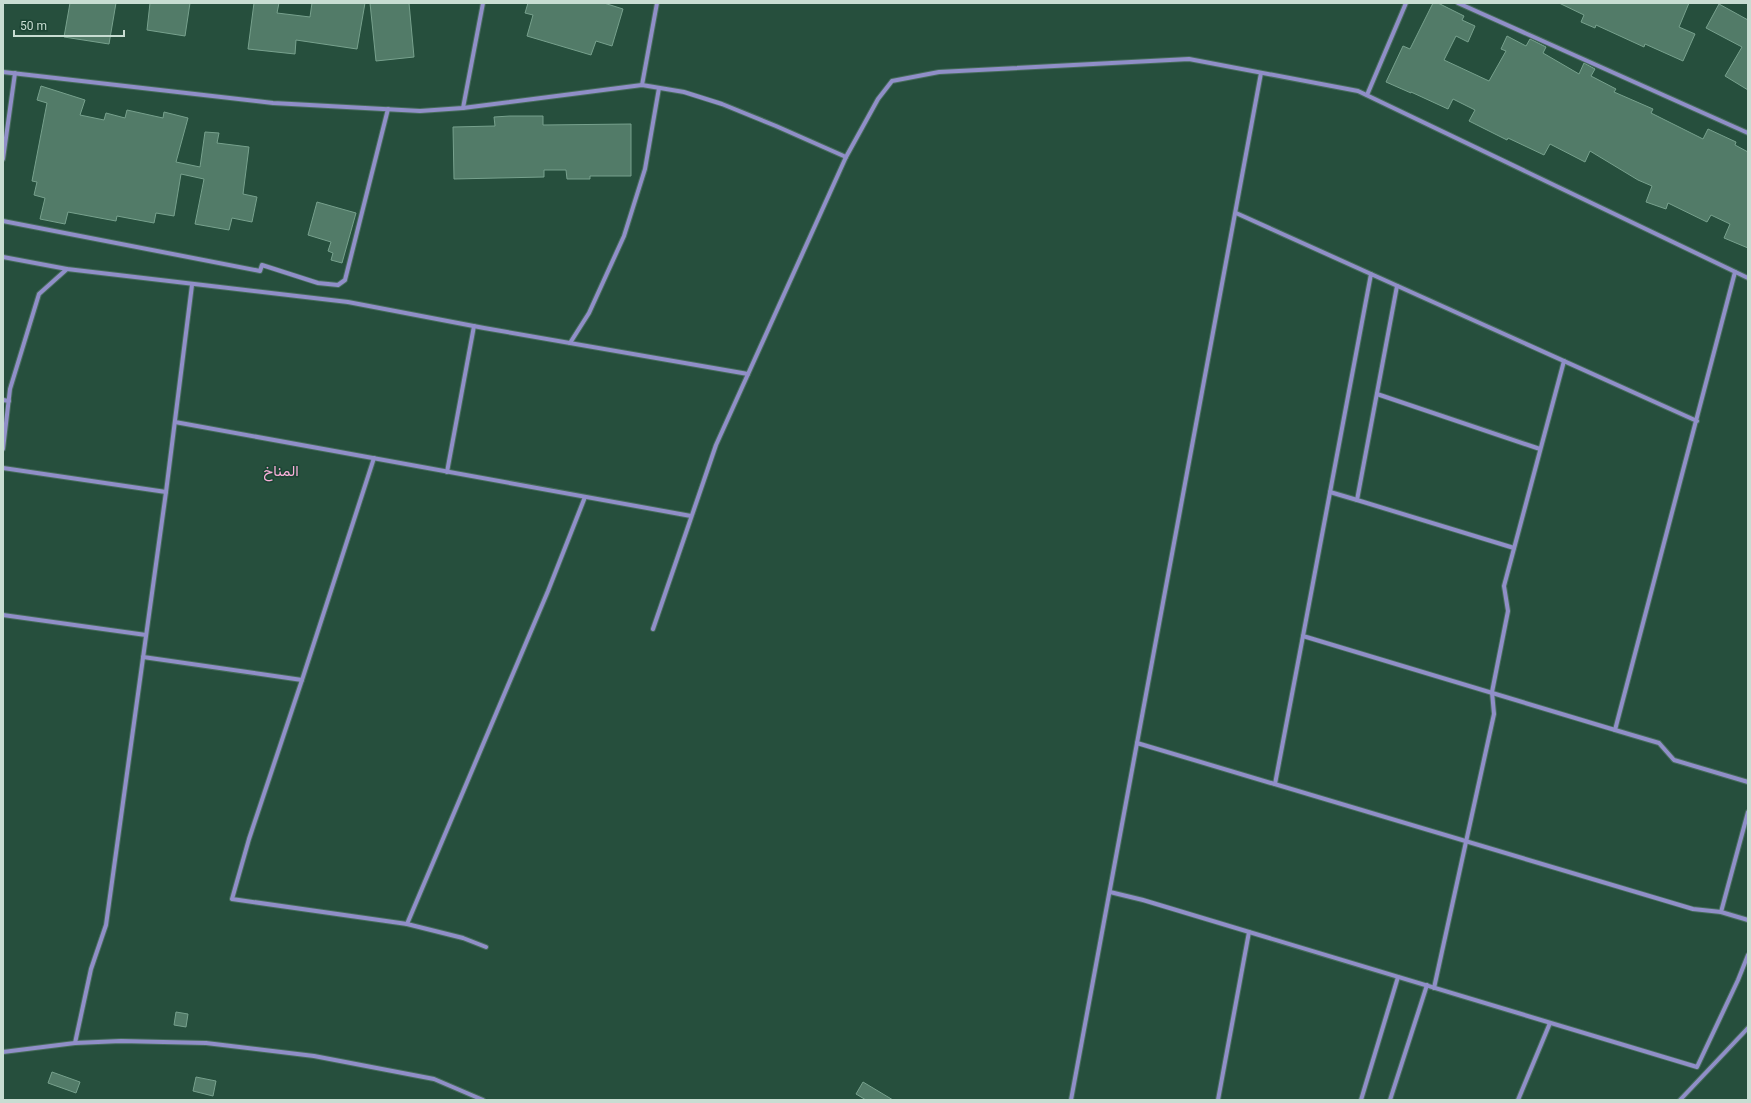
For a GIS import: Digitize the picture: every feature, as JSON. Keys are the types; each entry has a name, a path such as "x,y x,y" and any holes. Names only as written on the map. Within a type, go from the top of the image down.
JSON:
{"street":[{"path":"463,108 483,3"},
{"path":"642,85 657,3"},
{"path":"1367,95 1406,3"},
{"path":"1458,3 1748,133"},
{"path":"653,629 716,445 846,157 878,99 892,81 939,72 1189,60 1358,91 1748,278"},
{"path":"3,72 273,103 420,111 463,108 642,85 684,92 722,104 846,157"},
{"path":"3,159 15,73"},
{"path":"1071,1100 1261,73"},
{"path":"570,343 589,313 624,236 645,169 659,88"},
{"path":"3,221 260,271 262,265 318,283 338,285 345,280 388,109"},
{"path":"1236,213 1697,420"},
{"path":"3,257 67,269 192,285 348,302 474,326 748,374"},
{"path":"3,449 10,389 39,294 67,269"},
{"path":"1615,730 1735,272"},
{"path":"1275,784 1371,274"},
{"path":"75,1043 90,969 106,925 166,492 192,285"},
{"path":"1357,500 1397,286"},
{"path":"447,472 474,326"},
{"path":"1434,988 1494,714 1492,692 1508,611 1504,586 1564,360"},
{"path":"1377,394 1540,449"},
{"path":"3,400 9,401"},
{"path":"175,422 691,516"},
{"path":"374,458 249,840 232,899 407,924 463,938 486,947"},
{"path":"3,468 166,492"},
{"path":"1330,492 1514,548"},
{"path":"407,924 545,598 585,497"},
{"path":"3,615 146,635"},
{"path":"1303,636 1659,743 1674,760 1748,782"},
{"path":"143,657 302,680"},
{"path":"1137,743 1693,909 1721,912 1748,920"},
{"path":"1721,912 1748,812"},
{"path":"1110,892 1143,900 1697,1067 1738,980 1748,955"},
{"path":"1218,1100 1250,932"},
{"path":"1361,1100 1398,977"},
{"path":"1390,1100 1427,986"},
{"path":"1518,1100 1550,1023"},
{"path":"1680,1100 1748,1028"},
{"path":"3,1052 75,1043 121,1041 206,1043 314,1056 434,1079 483,1100"}],"building":[{"path":"70,3 116,3 109,44 64,37"},
{"path":"150,3 190,3 185,36 147,30"},
{"path":"254,3 279,3 277,13 310,17 312,3 365,3 357,49 296,40 295,54 248,49"},
{"path":"370,3 409,3 414,57 376,61"},
{"path":"528,3 604,3 623,9 612,46 596,41 591,55 527,36 533,15 525,13"},
{"path":"1433,3 1438,3 1464,16 1462,20 1475,26 1468,42 1456,36 1444,60 1489,81 1506,51 1501,49 1507,36 1526,46 1530,39 1546,47 1543,53 1579,74 1584,63 1595,69 1591,76 1616,89 1614,92 1653,109 1651,113 1703,139 1708,129 1736,142 1735,145 1748,152 1748,248 1724,238 1730,224 1711,215 1707,222 1668,203 1666,209 1646,202 1652,186 1638,180 1590,151 1585,162 1550,144 1544,155 1508,138 1507,140 1469,121 1475,110 1453,99 1448,109 1386,82 1403,46 1410,49"},
{"path":"1559,3 1689,3 1679,27 1695,34 1683,61 1645,44 1644,47 1596,25 1595,28 1581,22 1584,15"},
{"path":"1719,4 1748,20 1748,90 1725,76 1742,47 1706,28"},
{"path":"41,86 85,100 80,115 104,120 106,113 125,118 127,110 163,118 164,112 188,118 176,162 200,167 205,132 219,133 217,143 249,147 243,194 257,197 252,222 232,218 229,230 195,224 204,179 181,174 174,216 156,213 154,223 117,216 116,221 68,212 65,224 40,219 45,198 34,195 37,182 32,181 47,103 37,100"},
{"path":"543,116 543,125 631,124 631,176 590,176 590,179 567,179 566,170 544,170 544,177 454,179 453,127 495,126 494,117"},
{"path":"317,202 356,213 342,263 331,260 333,253 328,251 331,242 308,235"},
{"path":"176,1012 188,1014 186,1027 174,1025"},
{"path":"52,1072 80,1082 76,1093 48,1083"},
{"path":"196,1077 216,1081 213,1096 193,1091"},
{"path":"863,1082 893,1100 866,1100 856,1094"}],"district":[{"name":"المناخ","path":"281,471"}]}
